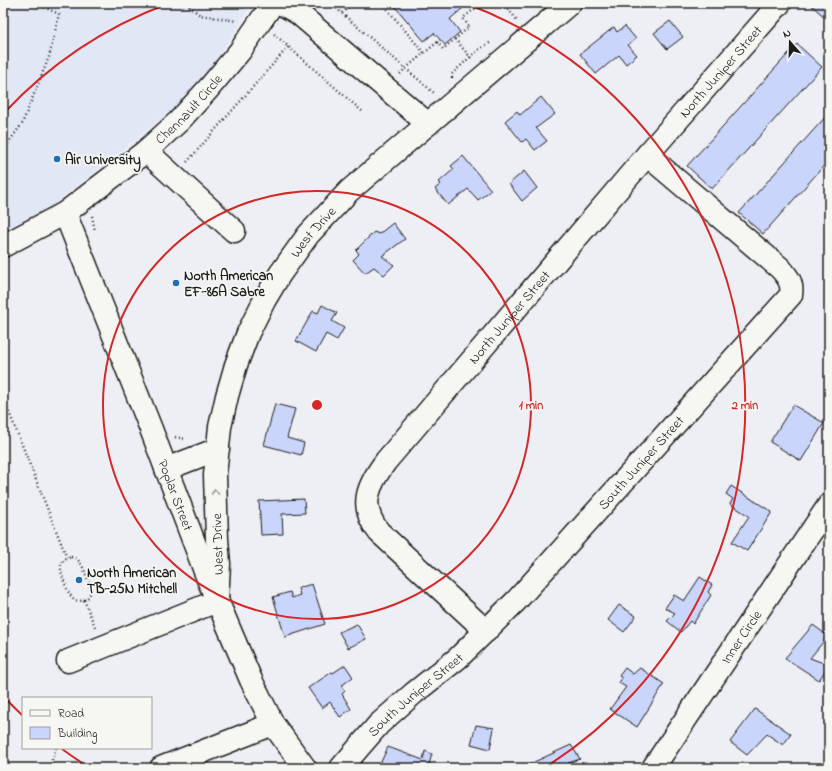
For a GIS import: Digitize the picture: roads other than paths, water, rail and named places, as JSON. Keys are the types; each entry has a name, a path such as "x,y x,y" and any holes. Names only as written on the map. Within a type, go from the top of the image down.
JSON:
{"street":[{"name":"Chennault Circle","path":"3,246 65,212 146,151 179,121 209,88 240,51 273,3"},
{"name":"West Drive","path":"217,601 219,564 216,532 215,475 220,426 226,396 236,366 248,333 264,301 280,274 308,235 349,191 428,124 549,11 570,3"},
{"name":"North Juniper Street","path":"486,631 374,526 368,513 367,499 370,486 386,461 647,155 780,3"},
{"path":"296,6 387,90 428,124"},
{"path":"146,151 234,231"},
{"name":"South Juniper Street","path":"340,768 379,724 414,693 458,658 516,602 791,295 792,286 789,278 780,268 647,155"},
{"name":"Poplar Street","path":"65,212 217,601 251,680 273,724 305,768"},
{"path":"166,469 218,449"},
{"name":"Inner Circle","path":"653,768 829,505"},
{"path":"68,660 217,601"},
{"path":"162,768 273,724"}],"place":[{"name":"Air University","path":"57,159"},
{"name":"North American EF-86A Sabre","path":"176,283"},
{"name":"North American TB-25N Mitchell","path":"79,580"}]}
